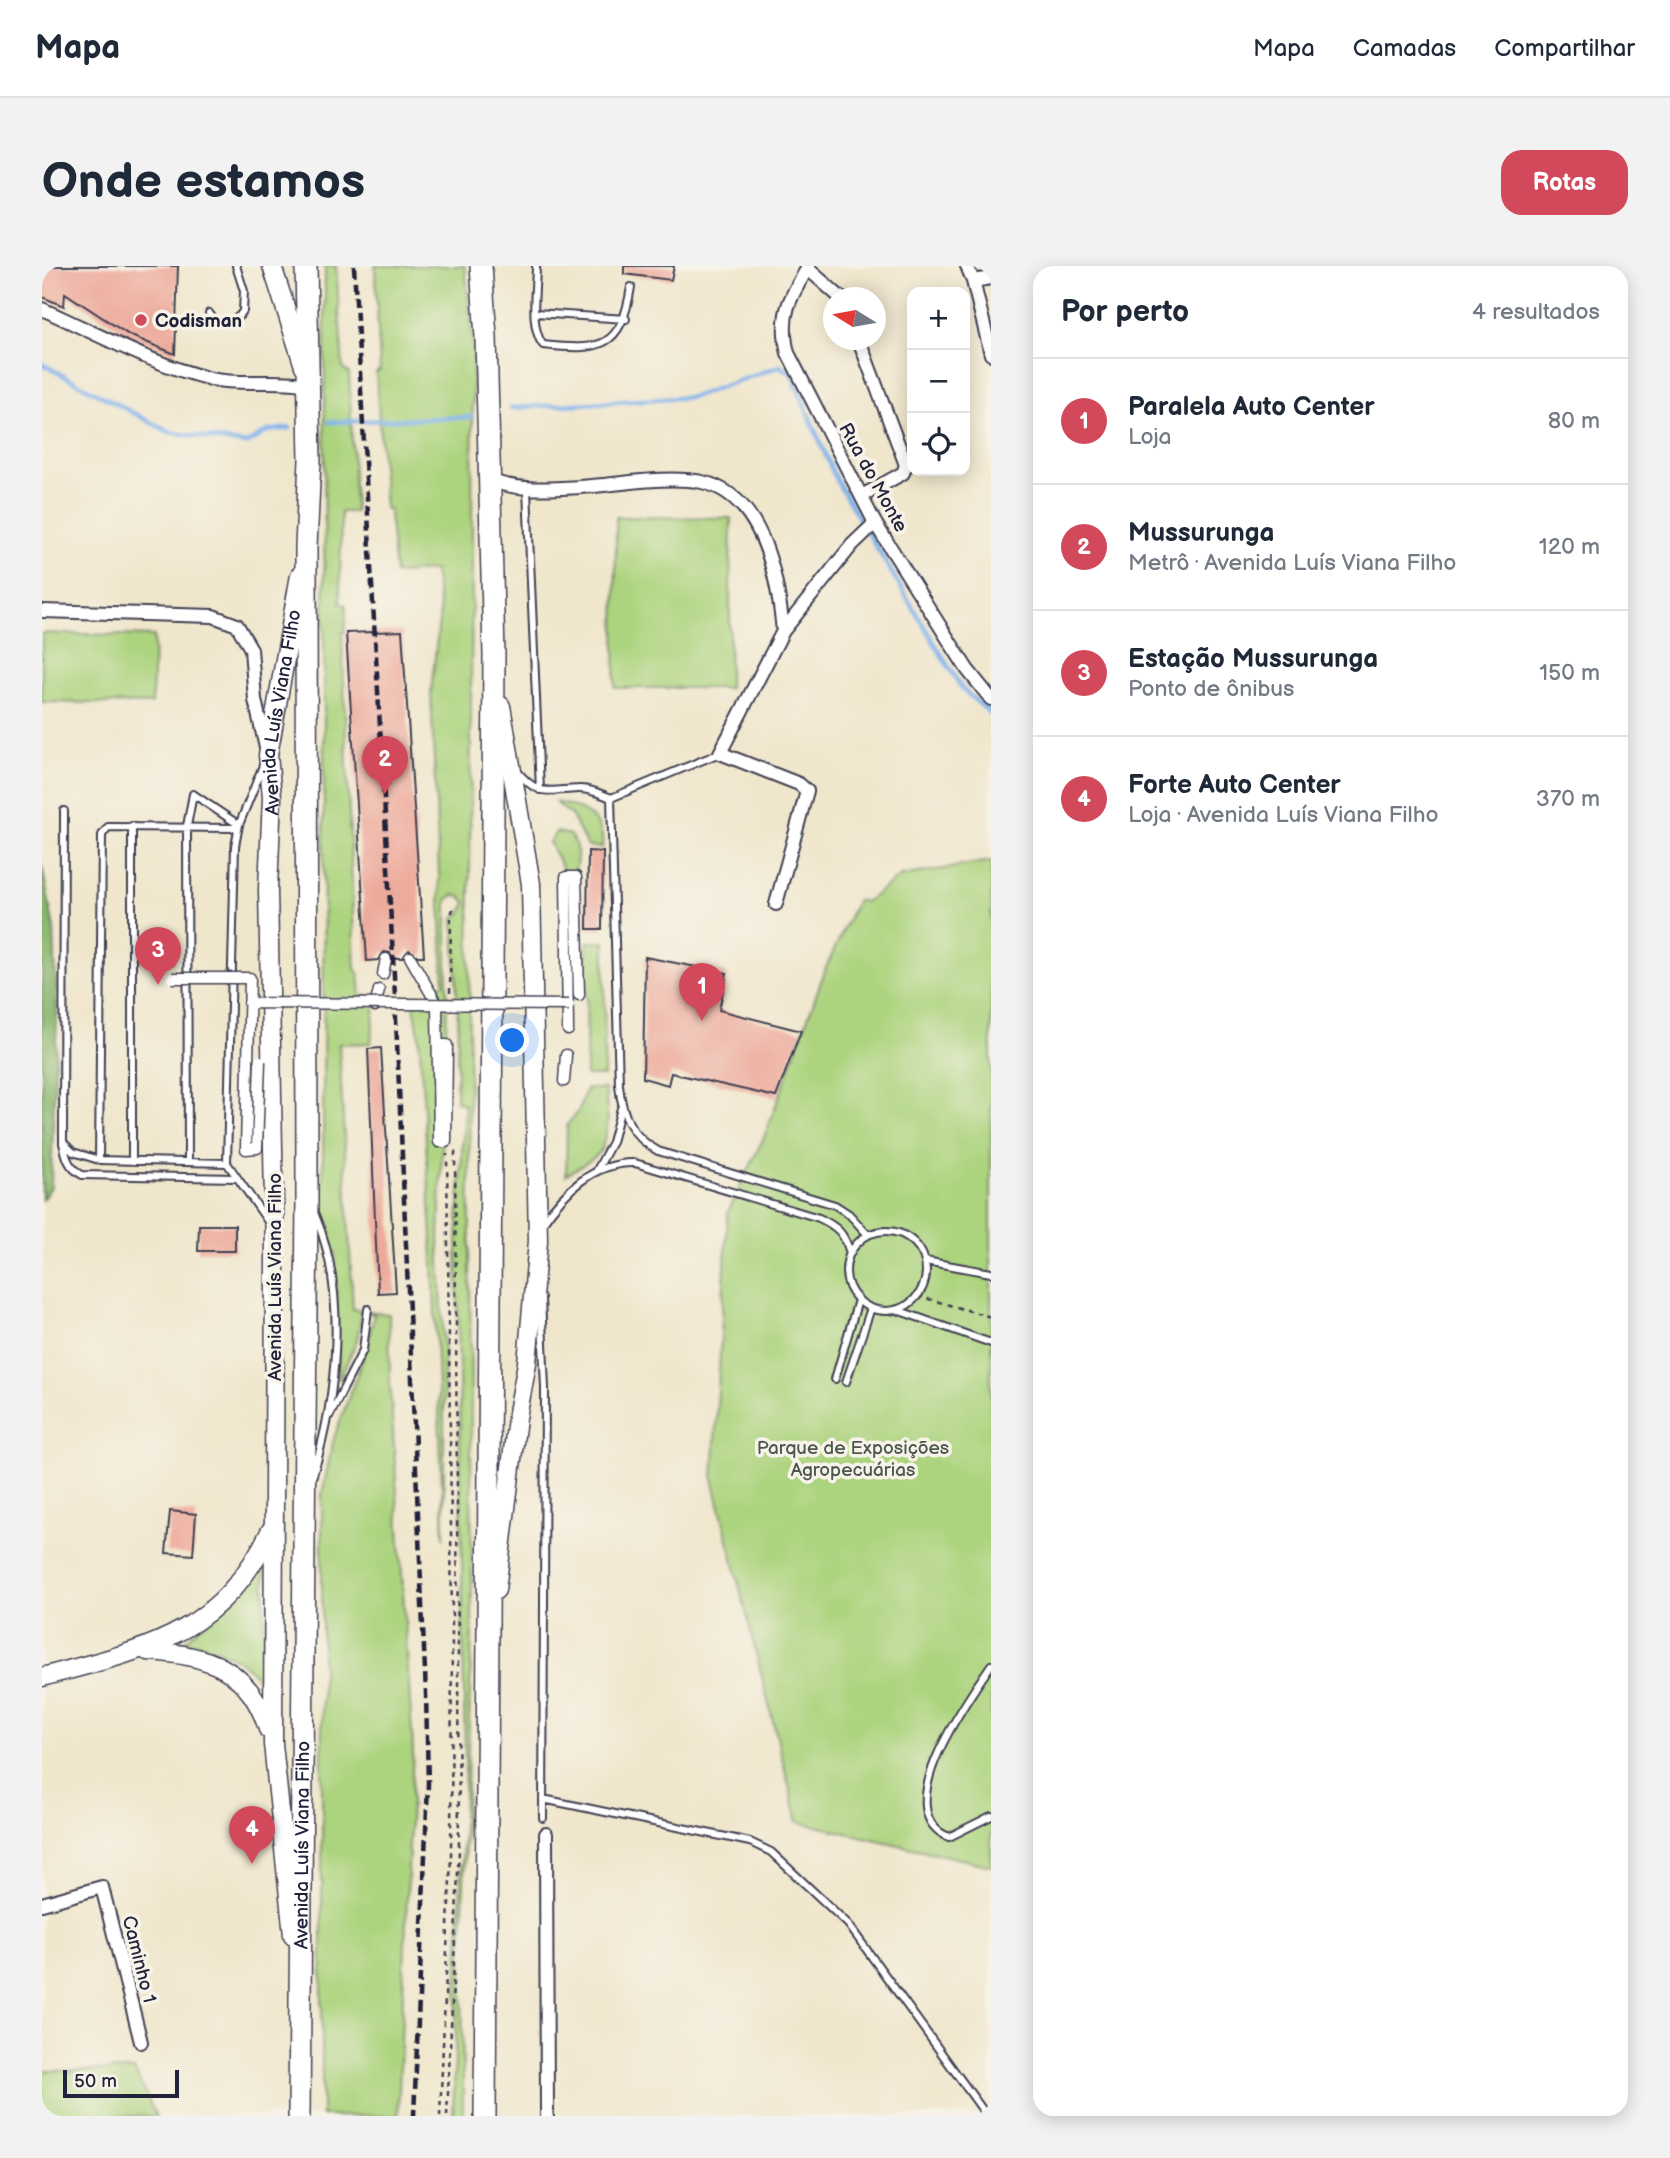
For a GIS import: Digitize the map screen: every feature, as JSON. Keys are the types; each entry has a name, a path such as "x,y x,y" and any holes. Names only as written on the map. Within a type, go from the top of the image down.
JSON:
{"highway":[{"name":"Avenida Luís Viana Filho","path":"299,2116 307,1198 306,547 310,460 306,266"},
{"path":"481,266 491,481 494,655 485,2116"},
{"path":"486,337 491,266"}],"main road":[{"name":"Avenida Luís Viana Filho","path":"272,266 308,379"},
{"name":"Avenida Luís Viana Filho","path":"300,2010 273,1744 275,1253 268,889 272,797 268,755 306,547"},
{"path":"486,1673 517,1418 527,1363 538,1237 531,884 494,655"},
{"path":"42,1677 141,1650 197,1623 224,1599 247,1572 272,1527"},
{"path":"141,1650 182,1653 210,1661 234,1674 252,1692 263,1712 273,1744"}],"street":[{"path":"967,266 991,354"},
{"path":"808,267 829,287"},
{"name":"Rua do Monte","path":"808,267 784,311 786,345 823,426 862,496 872,526 988,697"},
{"path":"973,281 991,278"},
{"path":"42,309 183,370 210,378 242,384 308,379"},
{"path":"862,496 903,473 906,466 863,350"},
{"path":"491,481 527,491 688,481 721,489 734,498 754,523 768,554 778,585 783,631"},
{"path":"776,904 807,791 799,784 720,753 783,631 872,526"},
{"path":"42,611 213,616 237,625 251,649 257,712 268,755"},
{"path":"568,1030 566,877 576,877 579,995"},
{"path":"410,957 437,1004 439,1142 446,1142 447,1045 442,1045 442,1108"},
{"path":"383,974 386,959"},
{"path":"173,972 172,978 250,978 246,1149 257,1148 260,1061 256,1061 252,1140"},
{"path":"375,1006 379,990"},
{"path":"249,1003 569,1006"},
{"path":"564,1081 566,1055"},
{"path":"546,1834 547,2116"},
{"name":"Caminho 1","path":"42,1903 102,1887 141,2042"}],"lane":[{"path":"209,313 216,322 225,323 235,320 243,312 244,291 236,266"},
{"path":"536,266 536,313 539,340 543,345 597,347 613,337 626,319 631,287"},
{"path":"536,313 626,319"},
{"path":"527,491 540,790"},
{"path":"509,758 526,782 540,790 552,793 585,789 611,798 720,753"},
{"path":"268,755 238,827 227,1163 270,1225 275,1253"},
{"path":"188,1162 187,826 193,794 238,827"},
{"path":"597,1171 612,1142 621,1108 611,798"},
{"path":"64,811 63,1142 67,1160 73,1170 82,1175 237,1178"},
{"path":"132,826 132,1161"},
{"path":"99,1160 102,835 108,827 238,827"},
{"path":"621,1108 635,1133 658,1151 835,1205 849,1214 868,1235"},
{"path":"63,1142 73,1152 99,1160 227,1163"},
{"path":"543,1818 545,1388 538,1237 567,1193 597,1171 620,1163 651,1166 837,1226 845,1235 850,1253 847,1278 858,1300 871,1308 897,1310 991,1343"},
{"path":"303,1507 329,1416 334,1359 332,1264 307,1198"},
{"path":"850,1253 868,1235 890,1231 902,1234 920,1249 926,1273 918,1296 897,1310"},
{"path":"925,1261 991,1273"},
{"path":"835,1378 858,1300"},
{"path":"846,1382 871,1308"},
{"path":"329,1416 363,1350 368,1309"},
{"path":"331,1386 340,1391 345,1389"},
{"path":"991,1665 966,1701 939,1754 923,1800 926,1819 936,1832 948,1837 991,1816"},
{"path":"543,1799 750,1842 771,1852 848,1924 987,2116"}],"path":[{"path":"450,995 451,914 455,905"},
{"path":"173,952 173,972"},
{"path":"447,2116 459,1850 456,1148"},
{"path":"440,2116 451,1841 452,1622 447,1153"},
{"path":"918,1296 991,1317"}],"green space":[{"path":"325,266 336,266 343,369 349,373 355,512 341,512 340,603 346,605 345,632 342,632 355,969 359,975 361,996 376,997 371,1043 339,1044 353,1309 389,1314 390,1385 413,1749 398,2116 322,2116 322,1494 334,1438 368,1344 374,1314 362,1311 357,1340 339,1380 335,1252 326,1224 323,1201"},
{"path":"375,266 465,266 473,345 469,1053 472,1627 462,1951 463,2116 453,2116 465,1763 457,1239 465,1105 456,1101 458,1027 454,917 462,913 466,902 461,896 454,895 447,900 447,1003 439,1238 444,1358 444,1538 432,1237 419,1034 413,999 433,996 432,985 444,984 431,692 440,611 434,570 395,574 389,509 385,509 376,372 380,371"},
{"path":"616,517 731,518 729,688 615,688"},
{"path":"42,633 154,636 152,704 42,702"},
{"path":"555,802 582,810 589,815 600,829 602,848 587,846 572,816"},
{"path":"556,832 570,835 575,844 575,871 565,873 549,842"},
{"name":"Parque de Exposições Agropecuárias","path":"991,861 991,1866 798,1822 713,1479 728,1212 765,1135 826,968 857,900 865,902 901,876"},
{"path":"42,865 54,928 57,1015 51,1187 42,1200"},
{"path":"587,942 605,942 604,1076 586,1076"},
{"path":"586,1089 605,1089 608,1123 602,1149 595,1157 566,1175 567,1125 579,1110"},
{"path":"265,1562 263,1687 248,1668 230,1655 185,1640 241,1591"},
{"path":"134,2070 156,2116 42,2116 42,2071"}],"building":[{"name":"Codisman","path":"42,266 178,266 175,354 129,335 65,293 64,306 42,297"},
{"path":"624,266 674,266 671,280 624,274"},
{"path":"402,631 424,956 418,956 409,950 403,958 393,958 390,953 384,952 378,960 367,961 346,633"},
{"path":"588,851 603,852 602,929 587,929"},
{"path":"645,957 727,973 719,1010 801,1031 776,1097 671,1073 668,1085 643,1078"},
{"path":"381,1048 396,1292 378,1293 368,1049"},
{"path":"199,1225 235,1225 235,1251 198,1251"},
{"path":"170,1511 196,1514 193,1555 166,1553"}],"waterway":[{"path":"42,364 169,432 246,444 268,431 290,428"},
{"path":"511,408 693,397 780,366 791,373 836,480 962,689 991,714"},
{"path":"329,422 472,417"}],"railway":[{"path":"354,266 394,975 426,1694 428,1784 414,2116"}],"place":[{"name":"Codisman","path":"141,320"},
{"name":"Mussurunga","path":"385,794"},
{"name":"Estação Mussurunga","path":"158,985"},
{"name":"Paralela Auto Center","path":"702,1021"},
{"name":"Forte Auto Center","path":"252,1864"}]}
